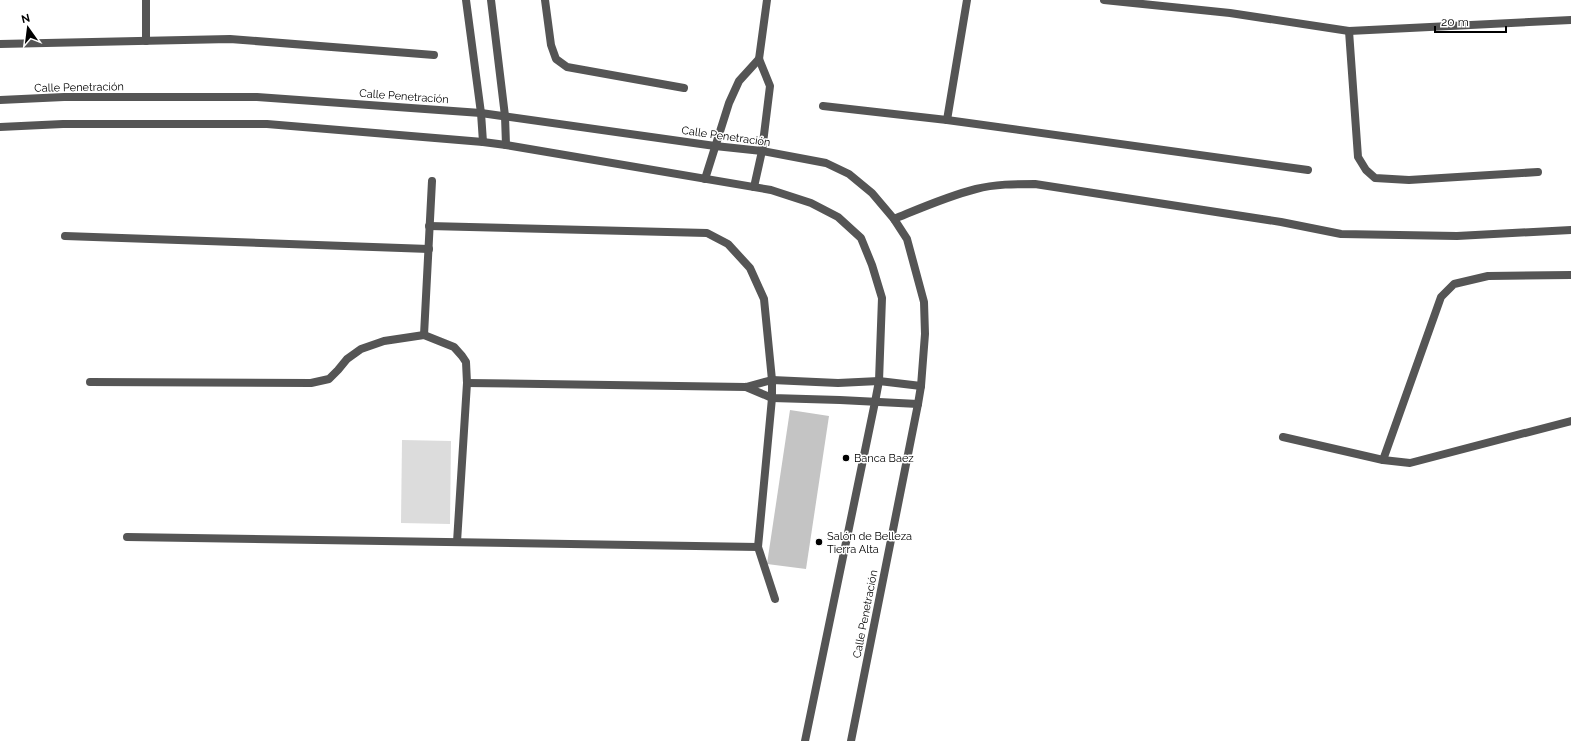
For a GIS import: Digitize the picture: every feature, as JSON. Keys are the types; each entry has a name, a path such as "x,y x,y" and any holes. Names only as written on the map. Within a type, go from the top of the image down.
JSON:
{"street":[{"path":"146,0 146,41"},
{"path":"466,0 481,113 483,142"},
{"path":"491,0 505,116 506,145"},
{"path":"545,0 551,45 556,59 567,67 684,88"},
{"path":"754,187 762,151 770,86 759,59 767,0"},
{"path":"947,120 967,0"},
{"path":"1104,0 1230,13 1349,31 1571,20"},
{"path":"1349,31 1358,157 1366,170 1375,178 1409,180 1538,172"},
{"path":"0,44 230,39 434,55"},
{"path":"705,179 729,103 739,81 759,59"},
{"name":"Calle Penetración","path":"0,100 64,97 257,97 481,113 715,146 762,151 826,163 849,174 872,193 894,219 907,239 924,302 925,334 918,404 852,741"},
{"path":"823,106 947,120 1308,170"},
{"path":"0,128 63,124 267,124 483,142 772,190 811,203 838,217 861,238 872,265 882,298 879,381 876,402 805,741"},
{"path":"424,335 432,181"},
{"path":"894,219 977,188 1008,184 1035,184 1281,222 1341,234 1457,236 1571,230"},
{"path":"430,226 707,233 728,244 750,268 764,299 772,380 772,398 758,547 775,599"},
{"path":"65,236 428,249"},
{"path":"1383,460 1441,297 1454,284 1488,276 1571,275"},
{"path":"90,382 311,383 329,379 347,359 361,349 384,341 424,335 454,348 466,362 467,383 457,542"},
{"path":"467,383 746,387 772,380 838,383 879,381 921,386"},
{"path":"746,387 772,398 918,404"},
{"path":"1283,437 1383,460 1410,462 1571,421"},
{"path":"127,537 758,547"}],"shaded area":[{"path":"402,440 451,441 450,524 401,523"}],"building":[{"path":"790,410 829,416 806,569 767,564"}],"place":[{"name":"Banca Baez","path":"846,458"},
{"name":"Salón de Belleza Tierra Alta","path":"819,542"}]}
